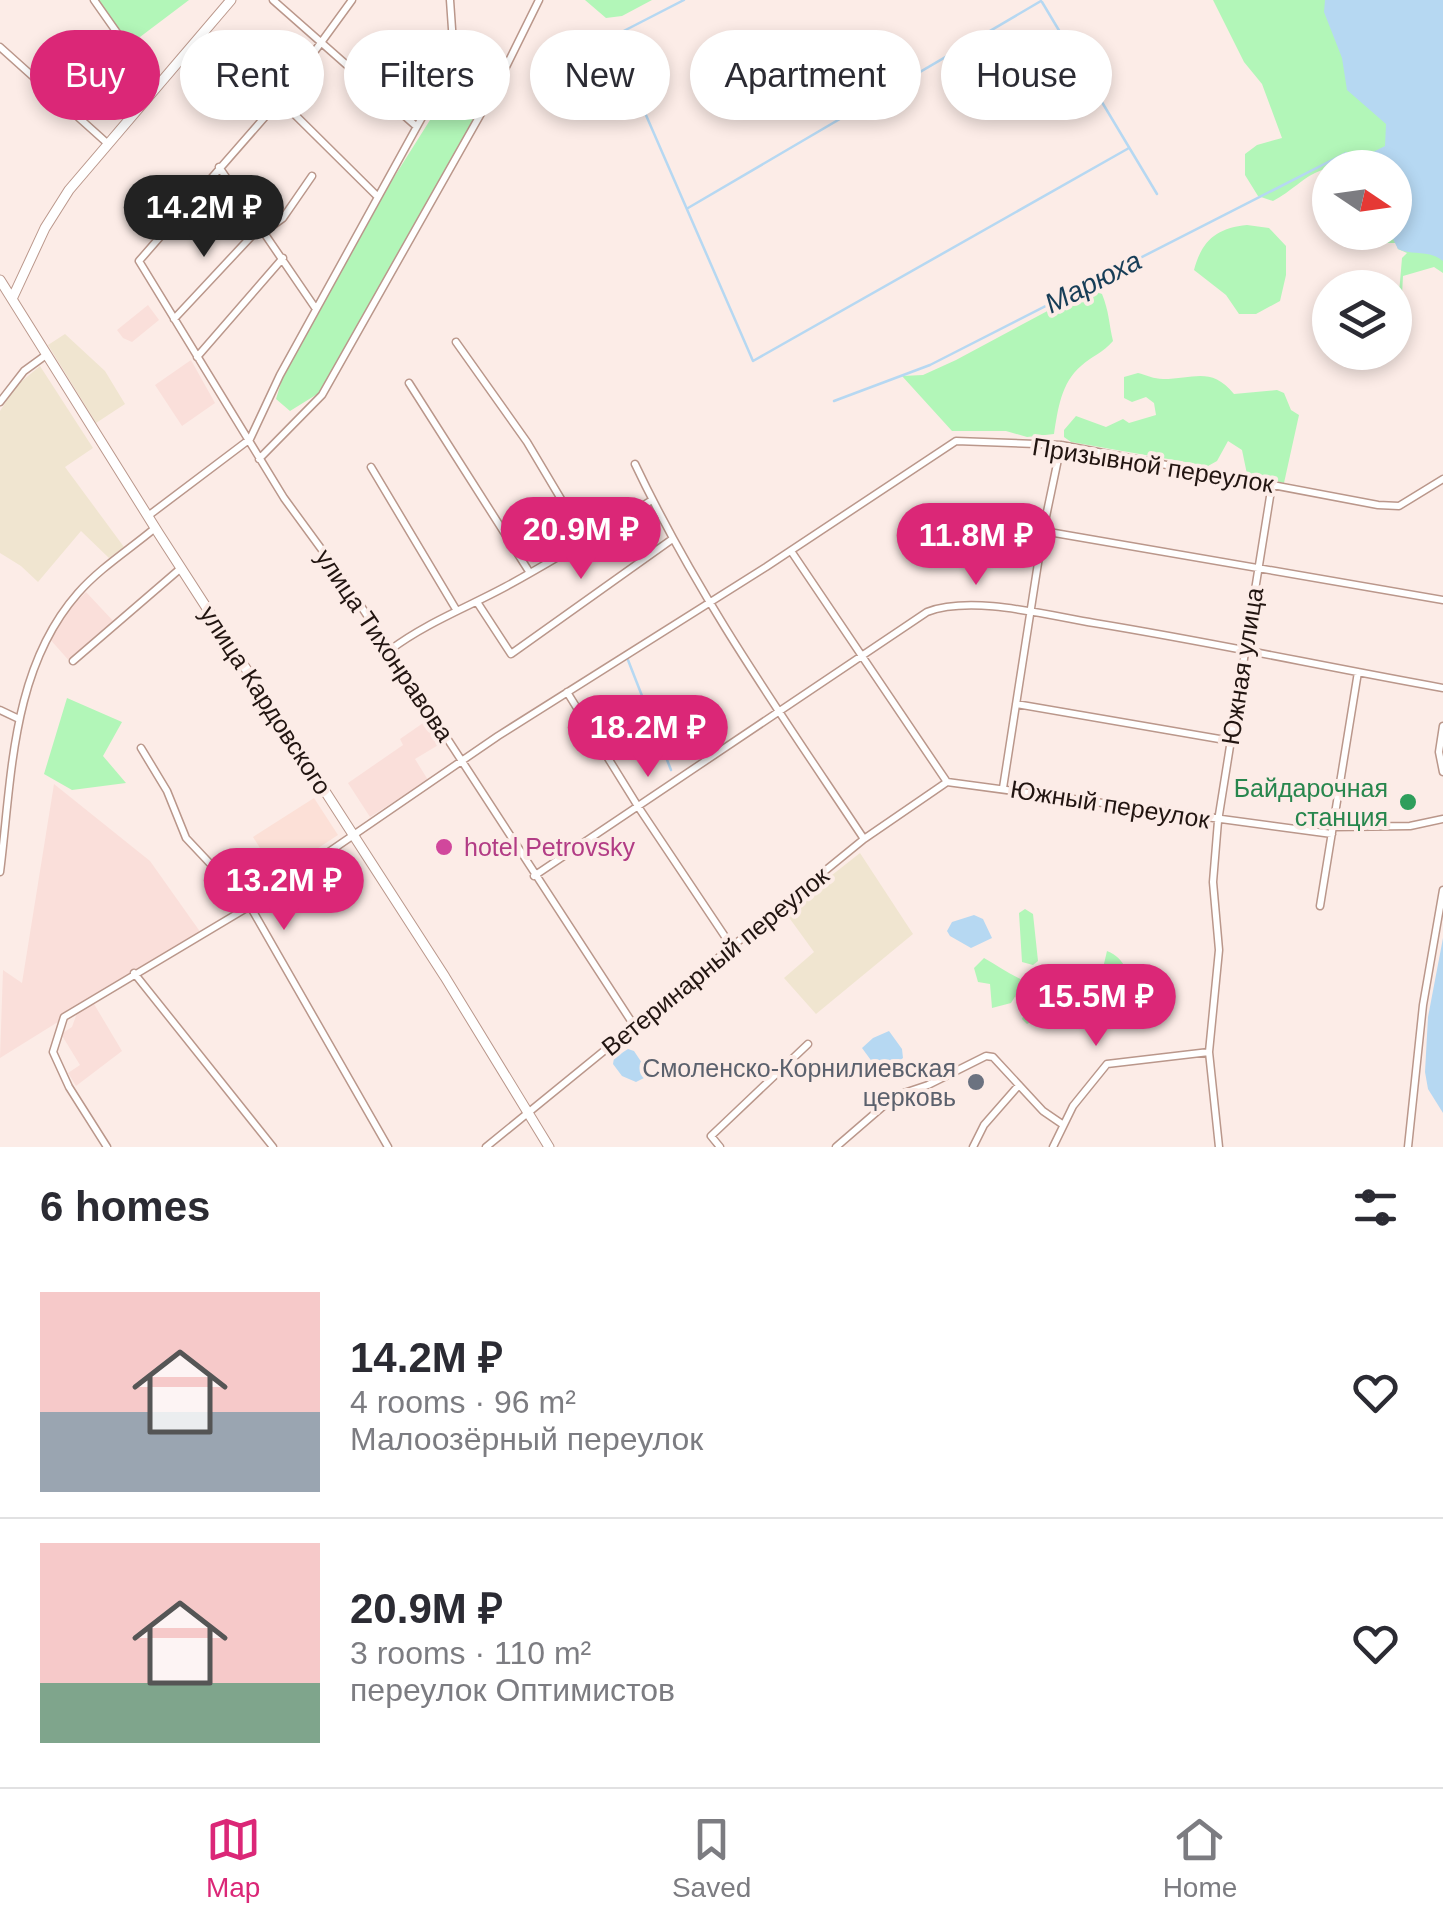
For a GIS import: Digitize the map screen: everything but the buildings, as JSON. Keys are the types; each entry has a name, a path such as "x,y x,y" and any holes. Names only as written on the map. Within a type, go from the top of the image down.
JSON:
{"main road":[{"path":"160,83 232,0"},
{"path":"12,299 54,212 127,120"},
{"name":"улица Кардовского","path":"0,280 549,1147"}],"street":[{"path":"94,0 115,30"},
{"path":"273,0 309,30"},
{"path":"324,41 352,0"},
{"path":"147,516 250,439 416,126 447,72 455,72 450,0"},
{"path":"259,459 322,396 496,87 539,0"},
{"path":"324,43 416,126"},
{"path":"0,46 107,143"},
{"path":"261,120 219,166 316,310"},
{"path":"300,120 378,196"},
{"name":"улица Тихонравова","path":"219,166 139,261 259,459 390,650 635,1027"},
{"path":"174,319 263,228 283,218 312,176"},
{"path":"197,357 283,258"},
{"path":"456,342 527,442 586,540"},
{"path":"0,402 15,381 46,355"},
{"path":"408,383 530,574"},
{"name":"Призывной переулок","path":"107,1147 69,1087 53,1052 64,1018 250,906 462,760 791,551 956,440 1061,445 1399,506 1443,479"},
{"path":"1003,788 1043,532 1061,445"},
{"path":"635,464 708,604 864,840"},
{"path":"371,468 457,611"},
{"name":"Южная улица","path":"1219,1147 1208,1052 1219,950 1213,882 1218,821 1272,484"},
{"path":"390,650 440,617 530,574 652,500"},
{"path":"0,872 19,719 41,649 56,620 90,580 155,528"},
{"path":"1043,532 1443,600"},
{"path":"477,602 510,654 672,540"},
{"path":"791,551 947,782"},
{"path":"74,662 181,568"},
{"path":"534,876 927,612 958,604 1246,648 1443,688"},
{"path":"1320,906 1358,672"},
{"path":"567,692 732,947"},
{"path":"1016,704 1231,742"},
{"path":"0,710 19,719"},
{"path":"1443,726 1438,752 1443,772"},
{"path":"141,748 168,790 186,838 250,906 388,1147"},
{"name":"Южный переулок","path":"947,782 1218,821 1332,831 1410,826 1443,819"},
{"name":"Ветеринарный переулок","path":"486,1147 864,840 947,782"},
{"path":"1335,814 1366,826"},
{"path":"1408,1147 1423,1004 1443,890"},
{"path":"134,974 273,1147"},
{"path":"720,1147 712,1136 808,1044"},
{"path":"1053,1147 1062,1124 1107,1064 1208,1052"},
{"path":"836,1147 895,1096 939,1080 977,1058 993,1057 1044,1111 1062,1124"},
{"path":"974,1147 984,1125 1019,1085"}],"shaded area":[{"path":"148,305 159,320 132,342 123,338 117,330"},
{"path":"65,334 105,371 125,404 96,423 48,345"},
{"path":"191,360 215,403 182,426 155,385"},
{"path":"40,366 93,448 65,467 124,547 109,558 81,531 38,582 0,553 0,411 16,386"},
{"path":"86,592 116,624 72,664 48,637"},
{"path":"426,721 440,744 415,759 428,780 370,817 348,783 403,745 400,739"},
{"path":"54,784 150,861 201,933 0,1058 3,970 22,983"},
{"path":"314,798 338,835 277,875 253,837"},
{"path":"860,853 913,934 816,1014 784,978 814,952 785,912"},
{"path":"94,1004 122,1051 76,1086 68,1073 80,1065 61,1034 72,1027 77,1013"}],"green space":[{"path":"95,0 189,0 149,30 116,30"},
{"path":"585,0 652,0 622,16 606,18"},
{"path":"1213,0 1443,0 1443,273 1434,267 1412,273 1412,270 1401,270 1402,258 1407,253 1400,250 1412,250 1412,150 1312,150 1312,175 1273,201 1258,196 1245,175 1245,154 1257,145 1282,138 1262,84 1244,62"},
{"path":"430,120 474,120 319,393 290,411 276,399 283,376 379,201"},
{"path":"1247,225 1269,228 1286,246 1286,275 1280,301 1256,314 1239,314 1226,295 1194,270 1212,237"},
{"path":"1083,292 1102,294 1113,341 1069,380 1054,434 1027,437 1006,431 952,431 902,376 923,375"},
{"path":"1138,373 1160,379 1210,377 1234,394 1277,390 1284,393 1291,410 1299,415 1284,483 1247,474 1242,450 1228,441 1217,461 1208,466 1071,442 1064,437 1064,430 1076,416 1106,427 1123,419 1129,423 1156,415 1154,403 1146,397 1132,402 1124,398 1124,377"},
{"path":"67,698 122,722 103,756 126,783 72,790 44,774"},
{"path":"1025,909 1033,914 1038,961 1033,965 1022,962 1019,913"},
{"path":"1107,951 1123,963 1126,972 1126,1026 1105,1021 1109,979 1103,968"},
{"path":"984,958 1033,984 1065,986 1073,991 1068,1009 1053,1011 1027,1024 1022,1019 1030,998 1016,995 1011,1003 992,1008 990,984 978,982 974,968"}],"water":[{"path":"1325,0 1443,0 1443,261 1402,250 1412,250 1412,150 1377,150 1385,146 1386,124 1347,90 1342,58 1324,12"},
{"path":"974,915 983,919 992,938 971,948 947,931 952,922"},
{"path":"1443,938 1443,1113 1428,1089 1425,1072 1428,1017"},
{"path":"889,1031 902,1049 903,1058 881,1074 862,1048"},
{"path":"628,1049 634,1051 646,1069 644,1078 636,1082 622,1076 613,1064 614,1058"}],"waterway":[{"path":"684,0 612,37 753,361 1129,148"},
{"path":"688,208 1041,1"},
{"path":"1042,2 1157,194"},
{"name":"Марюха","path":"834,401 930,365 1312,170"},
{"path":"628,660 671,770"}],"place":[{"name":"Байдарочная станция","path":"1408,802"},
{"name":"hotel Petrovsky","path":"444,847"},
{"name":"Смоленско-Корнилиевская церковь","path":"976,1082"}]}
